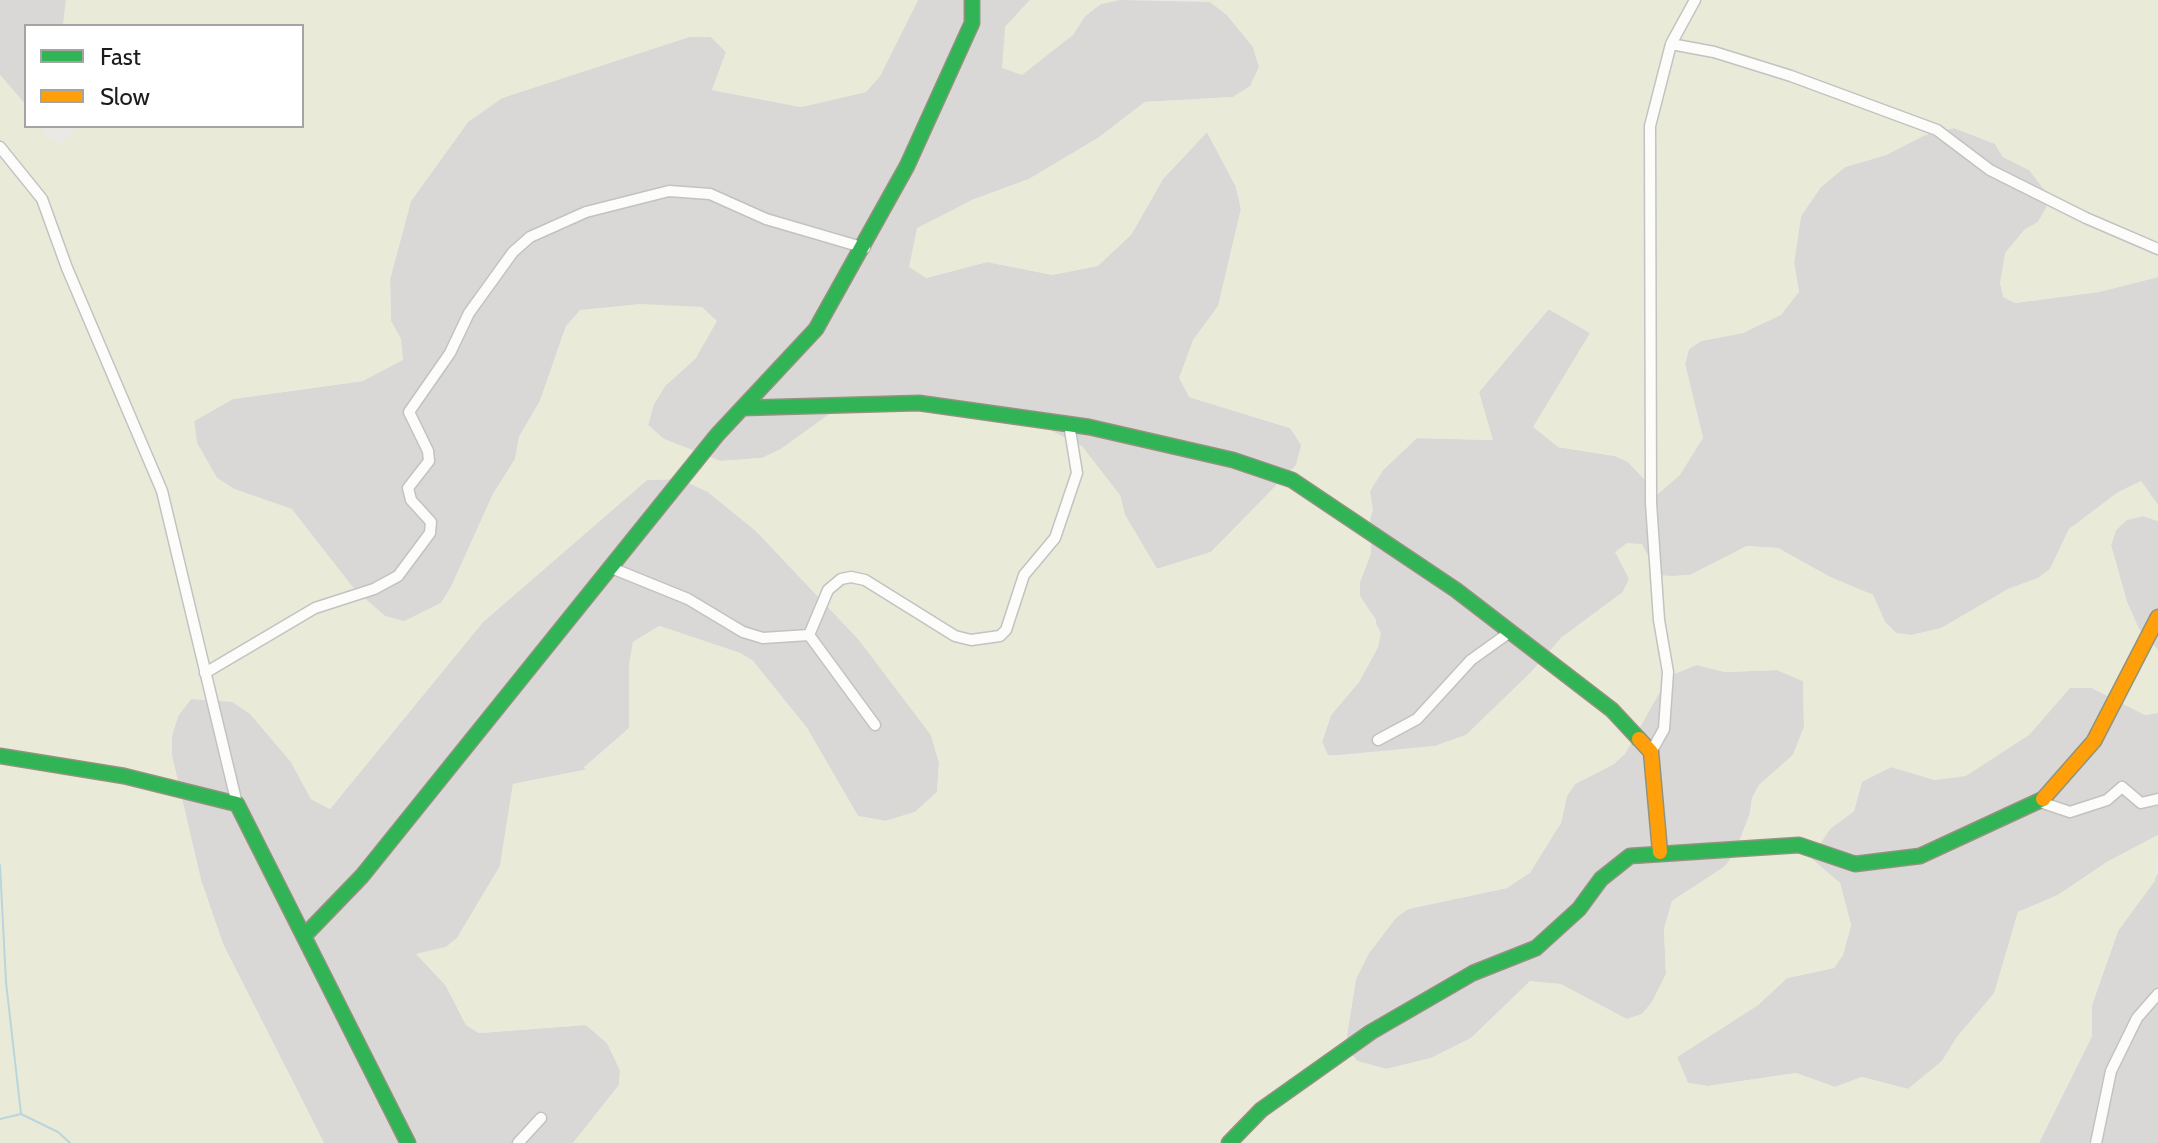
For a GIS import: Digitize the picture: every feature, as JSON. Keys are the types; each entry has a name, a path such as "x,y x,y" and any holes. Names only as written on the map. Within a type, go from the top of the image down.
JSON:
{"street":[{"path":"306,934 362,876 614,569 669,494 742,408 816,329 865,248 907,166 972,23 972,0"},
{"path":"1660,852 1651,752 1664,729 1668,672 1659,620 1651,503 1650,126 1671,44 1695,0"},
{"path":"1671,44 1714,52 1791,76 1937,130 1990,170 2086,218 2158,249"},
{"path":"0,147 42,199 67,268 162,491 237,804 306,934 408,1143"},
{"path":"205,673 315,608 374,589 398,576 430,533 431,522 411,500 408,488 429,461 428,451 409,412 450,353 469,313 513,252 530,237 586,212 669,191 710,194 766,219 865,248"},
{"path":"742,408 919,403 1069,424 1233,460 1292,480 1456,590 1612,710 1651,752"},
{"path":"809,635 828,590 841,579 851,577 865,580 955,636 971,640 1000,636 1010,621 1024,575 1055,538 1077,473 1069,424"},
{"path":"614,569 688,599 743,632 763,638 809,635"},
{"path":"1229,1143 1261,1110 1371,1032 1473,973 1536,948 1579,909 1601,879 1624,859 1660,852 1799,845 1855,864 1920,856 2040,802 2094,741 2158,617"},
{"path":"1378,740 1417,719 1471,660 1510,632"},
{"path":"809,635 875,725"},
{"path":"0,756 124,776 237,804"},
{"path":"2040,802 2070,812 2107,800 2122,787 2141,803 2158,799"},
{"path":"2096,1143 2111,1071 2137,1018 2158,994"},
{"path":"518,1143 541,1118"}],"shaded area":[{"path":"0,0 66,0 63,24 24,24 24,103 0,75"},
{"path":"918,0 1030,0 1005,27 1073,35 1085,16 1101,4 1119,0 1210,2 1227,15 1253,47 1259,67 1251,86 1233,97 1145,102 1098,138 1029,179 972,200 926,278 987,262 1053,275 1131,235 1163,179 1207,132 1236,187 1241,209 1218,307 1193,340 1189,397 1290,428 1302,445 1296,465 1211,552 1157,569 1125,515 1120,495 846,402 781,449 762,458 720,461 664,439 648,425 654,404 665,386 696,358 566,326 540,401 519,437 515,459 493,494 451,587 441,603 405,622 385,616 355,590 291,509 234,489 217,478 197,443 194,421 233,399 363,381 401,339 391,321 390,279 411,201 468,122 502,98 689,37 711,37 726,52 712,90 801,107 866,92 880,76"},
{"path":"1954,128 1995,144 2003,157 2029,170 2047,193 2046,208 2038,222 2024,230 2015,303 2099,292 2158,277 2158,505 2141,481 2069,529 2050,569 2038,578 2008,589 1941,629 1911,635 1896,633 1885,622 1873,595 1830,577 1778,548 1747,546 1690,575 1629,579 1623,592 1561,638 1532,672 1466,735 1435,746 1328,756 1322,742 1331,715 1359,682 1378,647 1376,620 1360,596 1360,582 1371,553 1370,491 1383,470 1417,438 1492,440 1479,392 1549,309 1590,333 1558,447 1615,456 1628,462 1658,494 1703,438 1685,364 1689,349 1701,341 1743,333 1799,292 1794,263 1801,216 1821,187 1845,167 1886,155 1925,135"},
{"path":"680,479 708,492 756,531 859,640 931,735 939,763 937,792 915,812 885,821 858,816 807,728 753,661 740,653 659,626 633,642 629,666 629,728 583,768 589,769 513,784 500,866 457,938 446,947 417,954 446,986 466,1025 479,1033 586,1025 607,1043 620,1070 619,1085 573,1143 324,1143 223,944 201,880 172,756 172,736 178,716 191,699 232,701 250,713 291,762 311,799 330,809 483,622 647,480"},
{"path":"2143,516 2158,521 2158,650 2139,629 2127,602 2111,545 2116,530 2127,520"},
{"path":"1696,665 1725,672 1777,670 1803,681 1804,727 1793,755 1759,785 1734,855 1724,867 1672,901 1664,929 1666,974 1652,1002 1642,1014 1627,1019 1531,981 1471,1038 1431,1058 1386,1069 1357,1061 1348,1049 1347,1035 1356,979 1369,953 1396,917 1408,909 1507,888 1561,823 1567,796 1575,784 1614,764 1669,676"},
{"path":"2069,688 2092,688 2145,715 2158,713 2158,835 2107,862 2058,895 2018,912 1995,993 1957,1037 1942,1061 1908,1089 1862,1077 1835,1087 1796,1073 1708,1086 1688,1083 1677,1057 1758,1005 1787,978 1834,968 1843,955 1851,925 1840,883 1810,858 1830,829 1854,811 1862,782 1891,767 1935,780 2029,735"},
{"path":"2158,874 2158,1143 2039,1143 2092,1036 2092,1005 2118,931"}],"green space":[{"path":"66,0 918,0 880,76 866,92 801,107 712,90 726,52 711,37 689,37 502,98 468,122 411,201 390,279 391,321 401,339 403,360 363,381 233,399 194,421 197,443 217,478 234,489 292,509 355,590 385,616 404,621 441,603 451,587 493,494 515,459 519,437 540,401 566,326 580,310 640,304 702,307 717,321 696,358 665,386 654,404 648,425 664,439 720,461 762,458 781,449 846,402 1008,409 1082,446 1120,495 1125,515 1157,569 1211,552 1296,466 1301,445 1290,428 1189,397 1179,378 1193,340 1218,306 1241,209 1236,187 1207,132 1163,179 1131,235 1098,266 1053,275 987,262 926,278 909,267 917,228 972,200 1029,179 1098,138 1145,102 1233,97 1250,86 1259,67 1253,47 1227,15 1210,2 1195,0 2158,0 2158,277 2098,292 2015,303 2003,297 2000,283 2005,253 2024,230 2038,222 2046,208 2047,193 2029,170 2003,157 1995,144 1983,138 1954,128 1925,135 1886,155 1845,167 1821,187 1801,216 1794,263 1799,292 1781,315 1743,333 1701,341 1689,349 1685,364 1703,438 1680,475 1658,494 1628,462 1615,456 1558,447 1533,427 1590,333 1548,309 1479,392 1493,440 1417,438 1383,470 1370,491 1373,510 1368,525 1371,553 1360,582 1360,596 1381,633 1378,647 1359,682 1331,715 1322,742 1328,755 1343,756 1435,746 1466,735 1561,638 1623,592 1629,579 1615,552 1627,543 1642,544 1658,575 1674,576 1690,575 1747,546 1778,548 1830,577 1873,595 1885,622 1896,633 1911,635 1941,628 2008,589 2038,578 2050,569 2069,529 2118,492 2141,481 2158,505 2158,521 2143,516 2127,520 2116,530 2111,545 2127,602 2139,629 2158,650 2158,713 2145,715 2092,688 2070,688 2029,735 1966,776 1935,780 1891,767 1862,781 1854,811 1830,829 1811,858 1840,883 1851,925 1843,955 1834,968 1787,978 1758,1005 1677,1057 1688,1083 1708,1086 1796,1073 1835,1087 1862,1077 1908,1089 1942,1061 1957,1037 1994,993 2018,912 2058,895 2107,862 2158,835 2155,881 2118,931 2092,1005 2092,1036 2039,1143 573,1143 619,1085 620,1070 607,1043 586,1025 479,1033 466,1025 446,986 416,954 446,947 457,938 500,866 513,784 584,770 629,728 629,666 633,642 660,626 740,653 753,661 807,728 858,816 886,821 915,812 937,792 939,763 931,735 859,640 756,531 708,492 680,479 647,480 483,622 330,809 311,799 291,762 250,714 232,702 191,699 178,716 172,736 172,756 201,880 223,944 324,1143 0,1143 0,75 24,103 24,128 41,128 46,136 60,144 78,128 304,128 304,24 63,24","holes":["1697,665 1725,672 1777,670 1803,681 1804,727 1793,755 1759,785 1734,855 1724,867 1672,901 1664,929 1666,974 1652,1002 1642,1014 1627,1019 1561,984 1530,981 1471,1038 1431,1058 1386,1069 1357,1061 1348,1049 1347,1035 1356,979 1369,953 1396,918 1408,909 1507,888 1530,873 1561,823 1567,796 1575,784 1614,764 1625,754 1669,676"]},
{"path":"1030,0 1119,0 1101,4 1085,16 1073,35 1022,75 1002,68 1005,27"}],"waterway":[{"path":"0,865 6,982 21,1114"},
{"path":"0,1119 21,1114 58,1132 70,1143"}],"traffic: fast":[{"path":"306,934 362,876 717,435 816,329 907,166 972,23 972,0"},
{"path":"742,408 919,403 1089,427 1233,460 1292,480 1456,590 1612,710 1639,739"},
{"path":"0,756 124,776 237,804 408,1143"},
{"path":"1229,1143 1261,1110 1371,1032 1473,973 1536,948 1579,909 1601,879 1630,856 1799,845 1855,864 1920,856 2043,799"}],"traffic: slow":[{"path":"2043,799 2094,741 2158,617"},
{"path":"1639,739 1651,752 1660,852"}]}
